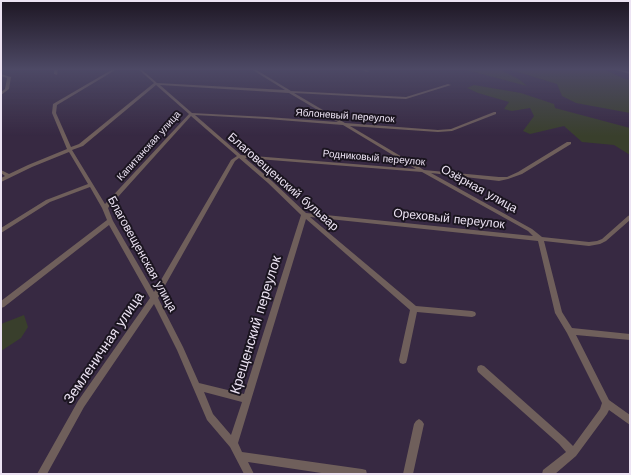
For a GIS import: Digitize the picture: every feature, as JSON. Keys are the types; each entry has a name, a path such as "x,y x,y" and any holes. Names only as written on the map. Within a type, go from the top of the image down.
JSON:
{"street":[{"name":"Благовещенская улица","path":"77,91 55,104 54,113 70,150 90,185 106,208 110,221 154,298 198,387 210,417 233,444 249,474"},
{"path":"1,180 30,166 81,145 146,91"},
{"name":"Благовещенский бульвар","path":"164,91 270,182 304,215 414,309"},
{"path":"275,91 406,98 429,91"},
{"name":"Озёрная улица","path":"289,92 423,171 530,230 540,240"},
{"name":"Яблоневый переулок","path":"191,114 267,118 348,126 444,131 452,130 495,113"},
{"name":"Капитанская улица","path":"106,208 191,114"},
{"name":"Родниковый переулок","path":"239,156 423,171 488,178 508,178 520,173 569,143"},
{"name":"Земленичная улица","path":"42,474 81,404 154,298 233,160 239,156"},
{"path":"1,171 9,176"},
{"path":"1,231 48,201 90,185"},
{"name":"Ореховый переулок","path":"304,215 588,244 598,243 604,240 630,217"},
{"name":"Крещенский переулок","path":"233,444 304,215"},
{"path":"1,305 110,221"},
{"path":"540,240 559,313 570,331 606,403 630,420"},
{"path":"403,360 414,309 472,314"},
{"path":"570,331 630,336"},
{"path":"481,369 573,453"},
{"path":"198,387 247,399"},
{"path":"547,474 573,453 604,411 606,403"},
{"path":"408,474 419,424"},
{"path":"239,456 362,474"}],"green space":[{"path":"474,91 510,91 521,93 554,104 555,108 630,128 630,155 614,145 582,142 564,126 530,134 523,131 534,116 530,108 512,111 504,109 509,102"},
{"path":"560,91 630,91 630,113 576,103 562,96"},
{"path":"24,315 28,327 21,338 1,351 1,324"}]}
